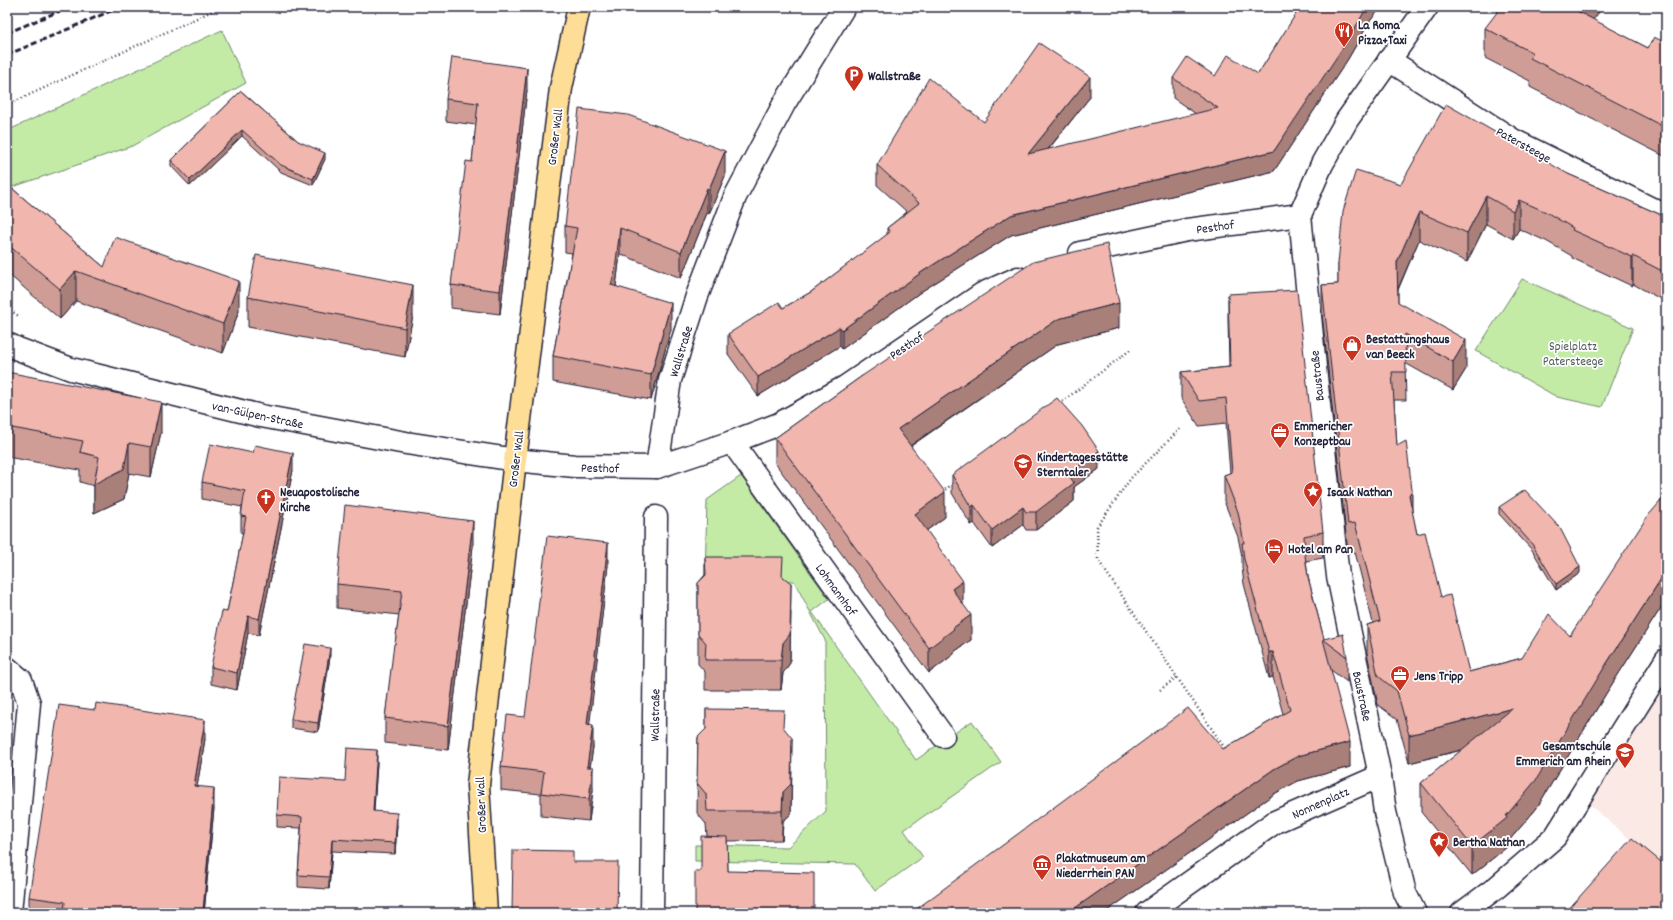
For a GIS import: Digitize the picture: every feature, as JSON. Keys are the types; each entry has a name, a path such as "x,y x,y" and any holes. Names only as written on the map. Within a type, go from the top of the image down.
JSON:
{"main road":[{"name":"Großer Wall","path":"486,913 478,785 514,460 560,88 579,7"}],"street":[{"name":"Wallstraße","path":"657,467 670,380 697,296 735,197 784,104 844,7"},
{"name":"Baustraße","path":"1380,776 1338,576 1300,214 1322,164 1347,120 1427,7"},
{"name":"Patersteege","path":"1389,60 1514,140 1666,216"},
{"name":"Pesthof","path":"1064,258 1070,255 1187,230 1300,214"},
{"name":"Pesthof","path":"514,460 575,466 657,467 732,442 779,424 845,387 982,294 1036,270"},
{"name":"van-Gülpen-Straße","path":"7,344 71,369 261,416 406,443 514,460"},
{"name":"Lohmannhof","path":"732,442 943,736"},
{"name":"Wallstraße","path":"652,913 656,517"},
{"path":"1462,913 1497,887 1555,837 1666,660"},
{"path":"7,668 21,680 29,703 10,913"},
{"name":"Nonnenplatz","path":"1147,913 1274,822 1380,776"},
{"path":"1380,776 1385,812 1405,893 1415,913"}],"path":[{"path":"7,104 221,7"},
{"path":"1055,407 1130,350"},
{"path":"1180,429 1131,478 1098,527 1098,560 1230,756"},
{"path":"936,497 955,483"},
{"path":"1160,690 1177,678"}],"shaded area":[{"name":"Gesamtschule Emmerich am Rhein","path":"1666,643 1666,871 1573,790 1597,749"}],"green space":[{"path":"222,30 246,83 132,146 7,189 7,131"},
{"name":"Spielplatz Patersteege","path":"1522,279 1633,328 1602,407 1557,397 1476,351"},
{"path":"741,476 829,599 812,612 916,760 972,721 1001,762 904,830 923,857 875,891 855,864 695,861 695,845 788,847 826,811 825,640 794,581 705,579 707,500"}],"building":[{"path":"1297,7 1367,7 1348,40 1274,151 1011,215 922,272 842,330 840,327 758,377 728,334 779,302 783,308 811,292 890,232 887,228 919,203 877,165 929,78 984,122 1039,43 1090,77 1028,154 1218,108 1173,78 1187,57 1215,76 1228,55 1258,74 1299,9"},
{"path":"1501,7 1580,7 1577,11 1648,48 1654,37 1666,43 1666,128 1530,58 1533,53 1485,28"},
{"path":"452,57 527,68 500,291 451,285 466,161 472,162 478,103 446,99"},
{"path":"241,91 298,141 325,153 313,179 281,165 242,130 190,180 171,160"},
{"path":"1446,104 1568,174 1666,217 1666,273 1633,256 1632,257 1572,230 1573,228 1546,212 1519,200 1513,211 1486,196 1467,233 1419,212 1397,262 1398,302 1466,340 1453,362 1405,334 1406,372 1392,372 1397,446 1406,441 1412,490 1409,495 1417,534 1425,532 1441,597 1450,595 1469,672 1522,658 1549,614 1570,636 1647,517 1666,495 1666,571 1607,663 1536,780 1506,816 1507,818 1472,846 1421,783 1513,708 1409,735 1397,691 1378,676 1367,625 1380,621 1355,523 1348,524 1322,285 1338,284 1338,264 1343,211 1356,170 1401,184"},
{"path":"579,109 628,115 725,151 709,189 707,188 681,252 620,228 615,270 611,285 671,303 651,375 553,356 577,228 565,226"},
{"path":"7,184 104,267 115,237 239,281 223,324 76,271 60,289 7,244"},
{"path":"1107,244 1119,303 1058,319 898,429 945,492 915,514 963,581 952,589 971,615 929,648 775,438 862,376 1033,262"},
{"path":"256,255 413,285 405,328 248,297"},
{"path":"1297,290 1323,532 1304,536 1305,555 1308,577 1324,639 1343,634 1347,657 1323,639 1350,742 1298,756 1274,769 1068,913 911,913 1188,708 1223,749 1290,710 1273,652 1269,652 1244,559 1242,543 1244,543 1238,512 1224,475 1232,472 1226,398 1199,401 1181,372 1230,367 1228,294"},
{"path":"7,372 161,402 151,447 129,443 124,469 94,484 99,457 80,452 83,441 7,427"},
{"path":"1057,398 1082,426 1099,451 1068,474 1074,483 1036,512 1026,512 1023,507 992,530 974,505 971,507 952,475"},
{"path":"210,444 253,453 255,445 293,453 259,619 248,616 237,673 211,667 222,611 227,612 246,517 241,516 245,491 202,482"},
{"path":"1525,490 1560,528 1580,567 1556,584 1532,544 1499,507"},
{"path":"345,505 473,521 448,726 385,718 402,591 337,584"},
{"path":"547,536 608,543 587,724 593,725 587,767 593,767 589,799 541,793 544,772 501,767 507,715 525,717"},
{"path":"705,557 783,557 782,576 791,583 790,634 783,643 781,660 705,660 706,643 698,634 698,583 706,575"},
{"path":"305,644 330,648 318,723 291,719"},
{"path":"96,703 205,720 194,786 214,788 203,911 175,907 174,913 64,913 65,902 29,897 59,705 95,710"},
{"path":"706,709 784,710 783,727 792,738 791,784 783,792 782,811 707,811 706,794 697,783 698,737 706,729"},
{"path":"347,748 377,750 373,811 397,813 395,843 332,839 329,877 298,875 302,817 277,815 279,777 345,781"},
{"path":"701,836 727,837 728,871 814,873 814,913 695,913 695,871 701,871"},
{"path":"1632,838 1666,866 1666,913 1565,913"},
{"path":"513,850 573,851 573,862 618,862 617,913 512,913"}],"railway":[{"path":"7,33 69,7"},
{"path":"7,55 120,7"}],"place":[{"name":"La Roma Pizza+Taxi","path":"1344,48"},
{"name":"Wallstraße","path":"854,92"},
{"name":"Bestattungshaus van Beeck","path":"1352,362"},
{"name":"Emmericher Konzeptbau","path":"1280,449"},
{"name":"Kindertagesstätte Sterntaler","path":"1023,480"},
{"name":"Isaak Nathan","path":"1313,508"},
{"name":"Neuapostolische Kirche","path":"266,515"},
{"name":"Hotel am Pan","path":"1274,565"},
{"name":"Jens Tripp","path":"1400,692"},
{"name":"Gesamtschule Emmerich am Rhein","path":"1625,769"},
{"name":"Bertha Nathan","path":"1439,858"},
{"name":"Plakatmuseum am Niederrhein PAN","path":"1042,881"}]}
